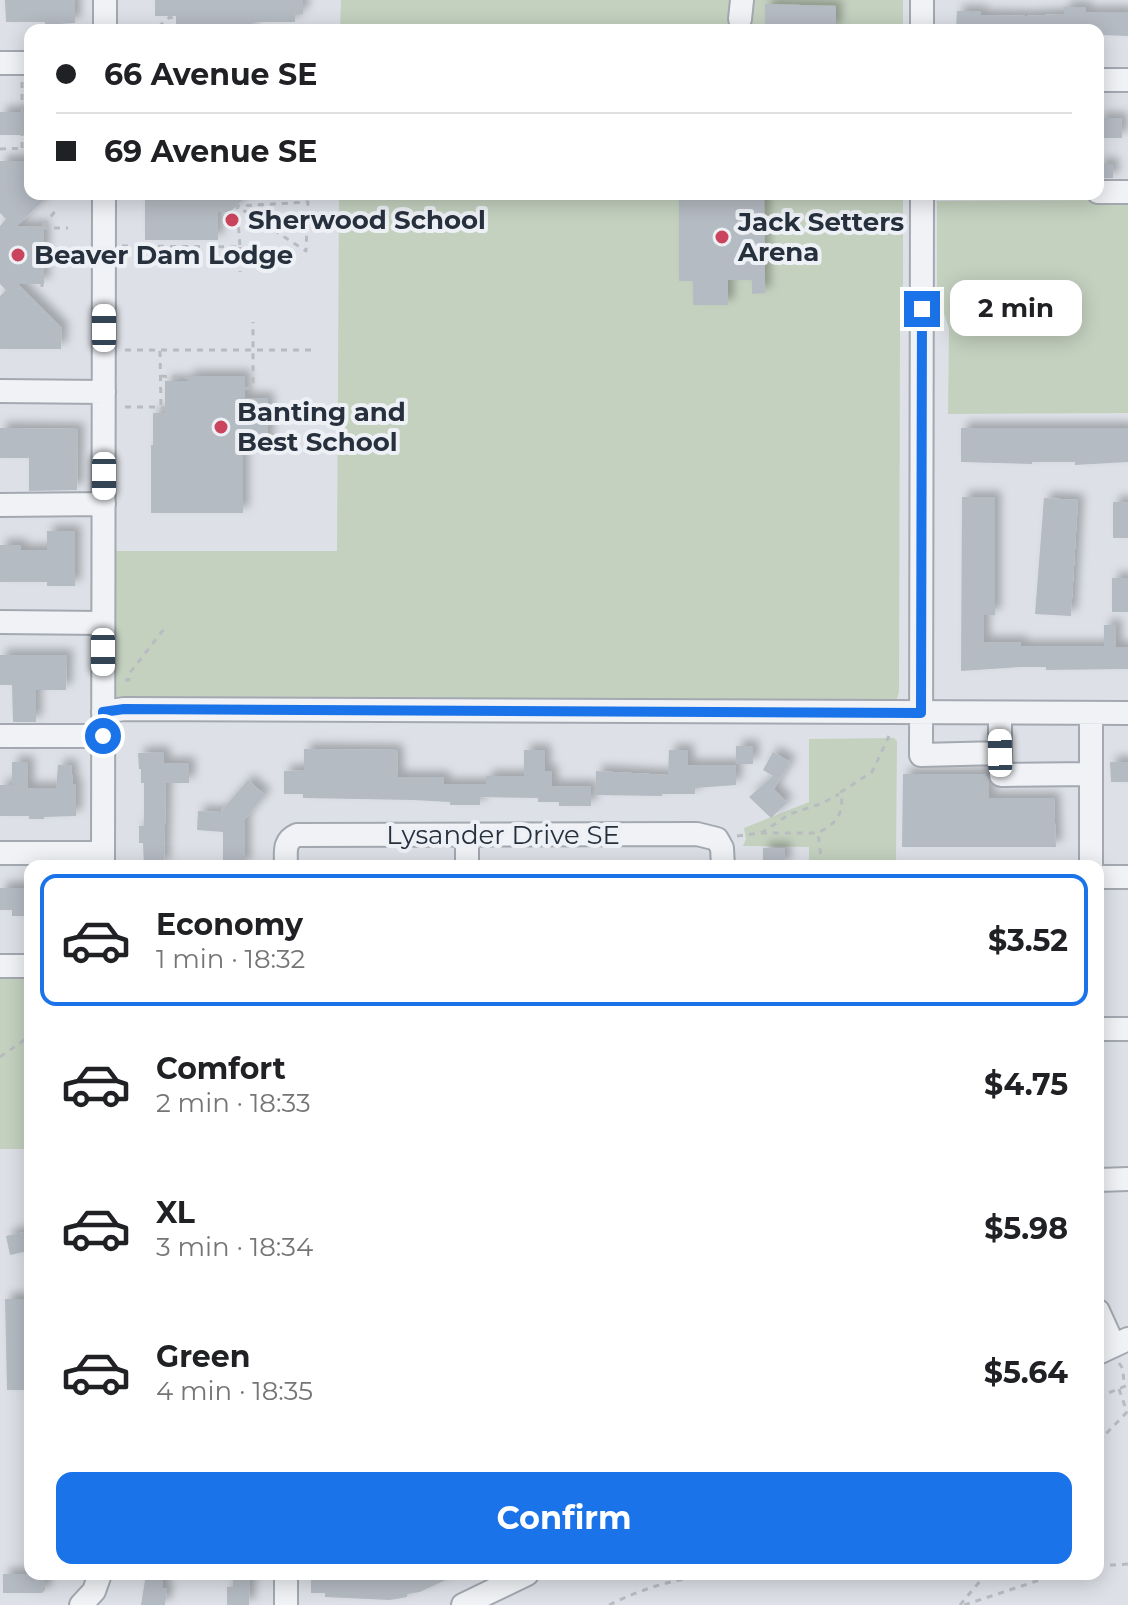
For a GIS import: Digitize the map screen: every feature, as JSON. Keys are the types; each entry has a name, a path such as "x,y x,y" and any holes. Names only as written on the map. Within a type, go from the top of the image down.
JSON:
{"street":[{"path":"105,0 111,24"},
{"path":"922,0 922,24"},
{"path":"0,63 24,69"},
{"path":"1104,80 1128,80"},
{"path":"1104,192 1128,192"},
{"path":"0,853 103,860 104,200"},
{"path":"922,200 921,755 1000,753"},
{"path":"0,391 104,392"},
{"path":"0,505 104,504"},
{"path":"0,622 103,623"},
{"path":"103,712 140,709 1128,713"},
{"path":"1000,713 1001,775 1091,774"},
{"path":"1091,713 1091,860"},
{"path":"0,736 103,736"},
{"name":"Lysander Drive SE","path":"286,860 286,845 290,838 297,835 697,834 717,839"},
{"path":"467,836 467,860"},
{"path":"717,839 722,848 723,860"},
{"path":"1104,877 1128,877"},
{"path":"0,966 24,966"},
{"path":"1104,1029 1128,1029"},
{"path":"1104,1180 1128,1179"},
{"path":"1104,1325 1113,1345"},
{"path":"82,1604 94,1591 98,1580"},
{"path":"286,1580 286,1605"},
{"path":"463,1605 515,1580"}],"path":[{"path":"162,24 170,17 176,20"},
{"path":"0,149 22,148 24,108"},
{"path":"308,202 306,251 260,221 237,206 308,202"},
{"path":"237,206 240,272"},
{"path":"42,287 41,228 58,208"},
{"path":"20,228 68,228"},
{"path":"147,240 149,246"},
{"path":"211,240 213,247"},
{"path":"119,246 240,247"},
{"path":"245,389 253,387 253,322"},
{"path":"125,350 314,350"},
{"path":"125,407 163,408 160,350"},
{"path":"161,376 188,378"},
{"path":"125,680 129,680 129,674 164,629"},
{"path":"761,833 790,814 823,803 872,772 889,736"},
{"path":"717,839 761,833 818,833 839,818 843,807 841,792"},
{"path":"818,833 821,860"},
{"path":"0,1057 24,1040"},
{"path":"1104,1394 1128,1385"},
{"path":"1104,1436 1128,1411 1118,1388"},
{"path":"1104,1566 1128,1564"},
{"path":"609,1605 650,1588 680,1580"},
{"path":"962,1605 981,1580"},
{"path":"962,1605 1038,1580"}],"green space":[{"path":"341,0 903,0 903,24 340,24"},
{"path":"339,200 903,200 899,692 893,712 103,712 103,551 337,551"},
{"path":"1128,200 1128,413 948,414 949,329 937,292 937,201"},
{"path":"894,738 897,741 896,860 809,860 809,847 743,846 746,839 744,828 809,802 809,739"},
{"path":"0,966 24,966 24,1149 0,1149"}],"building":[{"path":"5,0 75,0 75,23 6,22"},
{"path":"155,0 303,0 303,14 295,14 295,22 176,24 176,16 155,16"},
{"path":"765,4 836,6 836,24 765,24"},
{"path":"1064,7 1086,7 1086,12 1128,12 1128,36 1104,35 1104,24 956,24 957,11 981,11 981,15 1064,14"},
{"path":"0,112 24,112 24,135 0,135"},
{"path":"1104,118 1122,118 1122,138 1104,138"},
{"name":"Beaver Dam Lodge","path":"0,161 24,161 24,200 44,200 17,226 44,226 44,284 18,284 62,328 61,349 0,349 0,296 6,290 0,284 0,226 6,219 0,213"},
{"path":"1104,164 1113,164 1113,178 1104,178"},
{"path":"145,200 243,200 230,212 218,212 218,240 145,240"},
{"name":"Jack Setters Arena","path":"679,200 764,200 765,293 752,294 752,280 728,280 728,305 693,305 693,281 679,281"},
{"path":"188,376 245,376 245,398 268,398 268,452 243,452 243,513 151,513 153,413 165,413 165,381 188,381"},
{"path":"0,428 78,429 77,490 29,491 29,458 0,458"},
{"path":"961,428 1128,428 1128,462 1075,465 1075,462 961,462"},
{"path":"962,497 995,497 995,615 984,615 984,642 1021,642 1021,646 1104,646 1104,625 1116,625 1116,647 1128,647 1128,669 1046,670 1046,667 1021,667 961,671"},
{"path":"1044,498 1078,500 1071,616 1035,614"},
{"path":"1113,502 1128,502 1128,538 1113,538"},
{"path":"47,531 75,531 75,586 47,586 47,582 0,582 0,545 21,545 21,550 47,550"},
{"path":"1112,578 1128,578 1128,612 1112,612"},
{"path":"0,655 67,655 66,690 36,690 36,722 13,722 12,685 0,685"},
{"path":"736,746 753,746 753,764 736,764"},
{"path":"304,749 397,750 398,777 444,777 444,784 486,784 486,776 524,776 524,750 545,750 545,771 552,771 552,786 591,786 591,806 559,806 559,802 538,802 538,798 480,797 480,805 450,805 450,802 303,798 303,794 284,794 284,771 304,770"},
{"path":"669,750 688,750 688,765 736,765 736,785 695,788 695,794 596,795 596,771 668,775"},
{"path":"164,752 164,763 189,763 189,783 166,783 164,860 144,860 143,843 139,843 139,826 144,826 144,783 141,783 138,753"},
{"path":"773,752 790,762 774,789 787,803 771,818 749,797 773,776 763,770"},
{"path":"12,762 28,762 28,788 56,788 58,765 71,765 73,784 76,784 76,816 29,819 29,816 0,816 0,785 12,785"},
{"path":"1110,762 1128,762 1128,782 1111,782"},
{"path":"903,774 985,774 989,782 989,798 1054,798 1056,847 902,847"},
{"path":"248,780 265,795 245,819 245,860 223,860 223,832 197,830 198,811 220,812"},
{"path":"763,848 785,848 785,860 763,860"},
{"path":"0,888 24,888 24,916 12,916 12,910 0,910"},
{"path":"24,1232 24,1252 10,1255 6,1236"},
{"path":"5,1299 24,1299 24,1390 7,1390"},
{"path":"3,1574 24,1574 24,1580 45,1580 42,1593 3,1593"},
{"path":"145,1580 163,1580 163,1588 167,1589 165,1605 141,1605"},
{"path":"233,1580 250,1580 249,1605 227,1605 227,1587 233,1587"},
{"path":"311,1580 445,1580 420,1592 407,1594 407,1597 390,1600 325,1597 325,1593 311,1593"}],"place":[{"name":"Sherwood School","path":"232,220"},
{"name":"Jack Setters Arena","path":"722,237"},
{"name":"Beaver Dam Lodge","path":"18,255"},
{"name":"Banting and Best School","path":"221,427"}],"route":[{"path":"103,736 103,712 124,709 921,713 922,309"}]}
